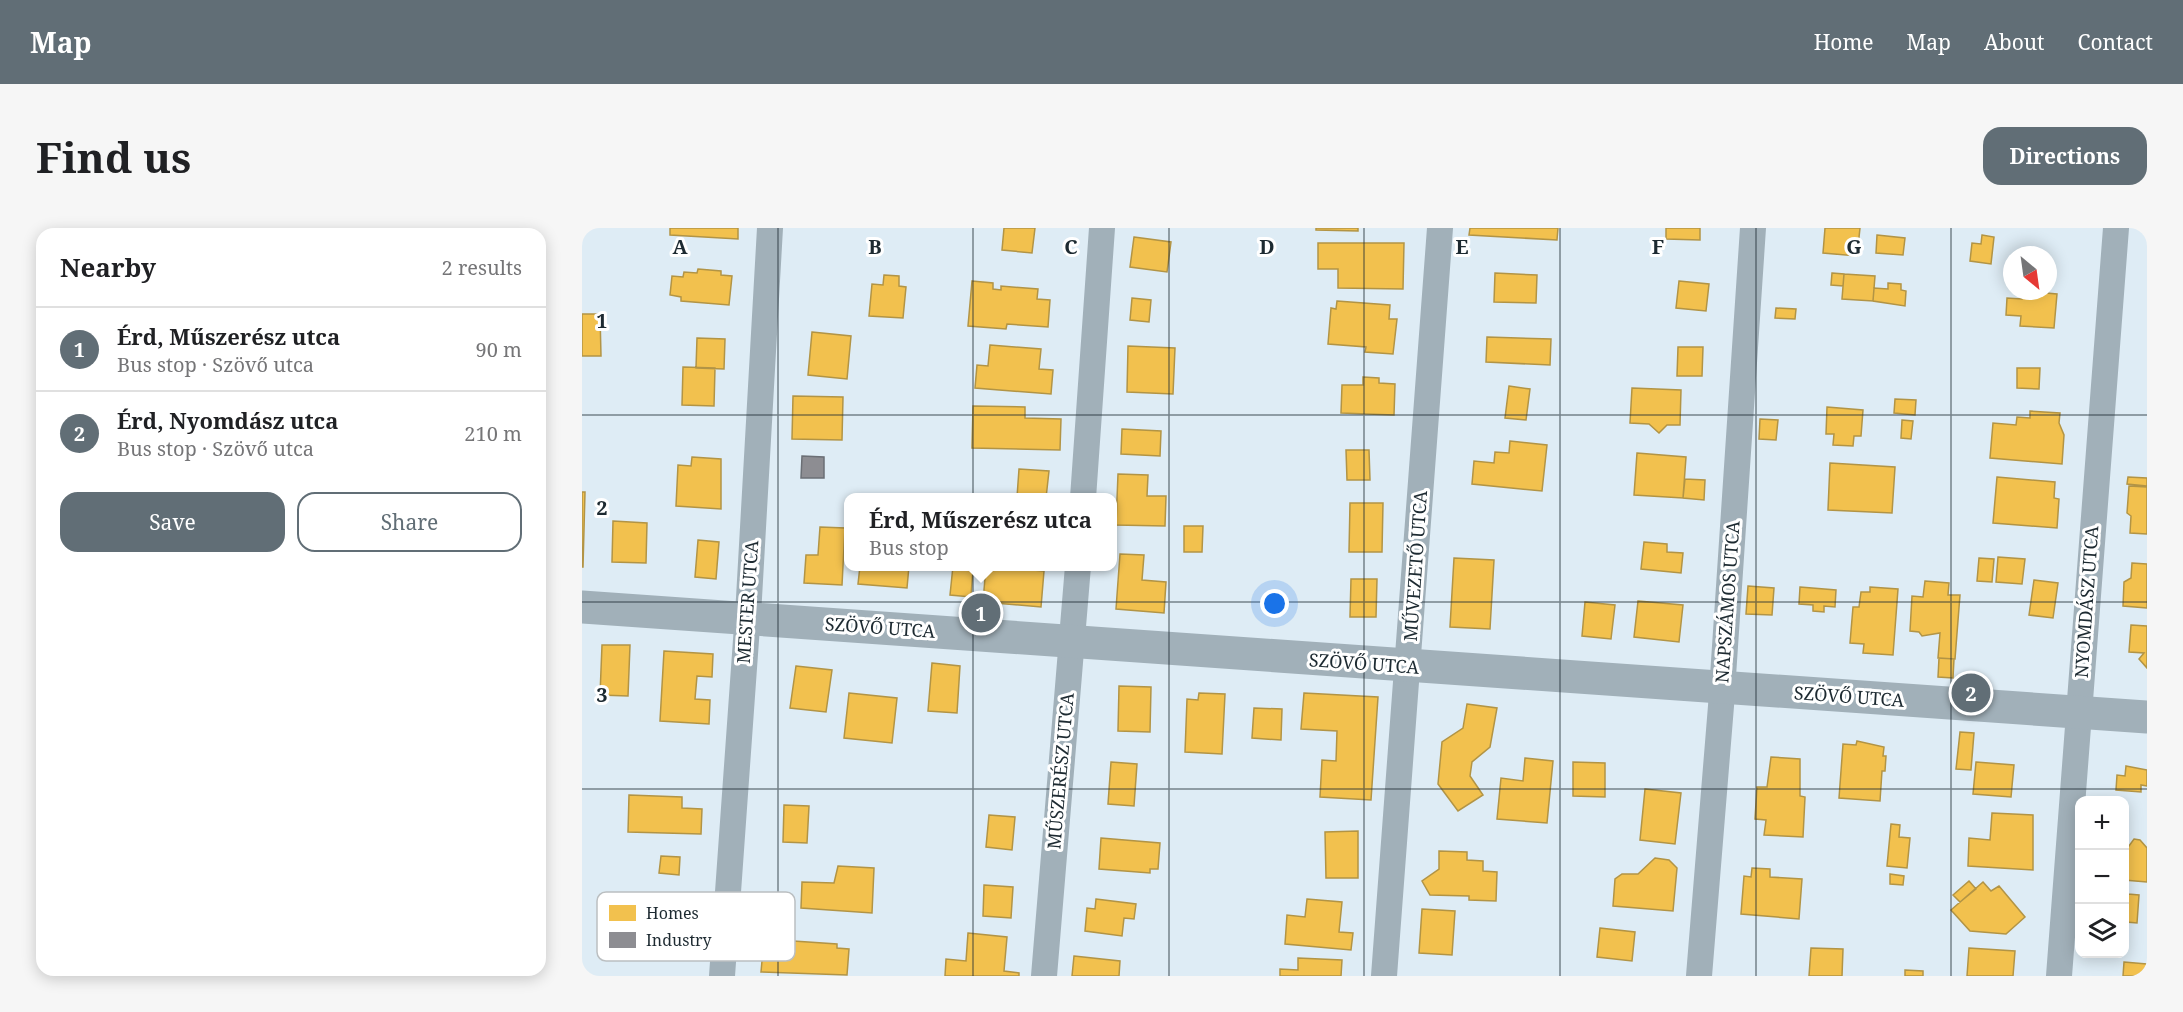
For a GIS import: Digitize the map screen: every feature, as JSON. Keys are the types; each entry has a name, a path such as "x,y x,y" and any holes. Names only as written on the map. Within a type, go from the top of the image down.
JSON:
{"street":[{"name":"MESTER UTCA","path":"728,892 770,228"},
{"path":"1083,493 1102,228"},
{"name":"MŰVEZETŐ UTCA","path":"1384,976 1409,667 1440,228"},
{"name":"NAPSZÁMOS UTCA","path":"1699,976 1722,688 1753,228"},
{"name":"NYOMDÁSZ UTCA","path":"2059,976 2116,228"},
{"name":"MŰSZERÉSZ UTCA","path":"1044,976 1078,571"},
{"name":"SZÖVŐ UTCA","path":"582,607 1409,667 2147,717"},
{"name":"MESTER UTCA","path":"722,976 723,961"}],"building: Homes":[{"path":"670,228 738,228 738,239 670,235"},
{"path":"1004,228 1035,228 1032,253 1002,250"},
{"path":"1316,228 1358,228 1358,231 1316,230"},
{"path":"1470,228 1558,228 1557,240 1469,235"},
{"path":"1666,228 1700,228 1700,240 1666,239"},
{"path":"1825,228 1860,228 1857,256 1823,253"},
{"path":"1877,235 1905,238 1903,255 1876,253"},
{"path":"1982,235 1994,237 1991,264 1970,261 1972,243 1981,244"},
{"path":"1134,237 1171,242 1167,272 1130,267"},
{"path":"1318,243 1404,243 1403,289 1338,288 1338,269 1318,269"},
{"path":"698,269 721,271 721,275 732,276 729,305 681,301 681,297 670,295 672,276 683,277 684,272 697,273"},
{"path":"1495,273 1537,275 1536,303 1494,302"},
{"path":"1832,273 1844,274 1843,286 1831,285"},
{"path":"1844,274 1875,276 1873,301 1842,299"},
{"path":"884,275 899,276 899,286 906,287 903,318 869,316 872,284 883,285"},
{"path":"972,281 993,283 993,289 1001,290 1001,286 1038,289 1037,299 1050,300 1048,327 1007,324 1006,329 968,326"},
{"path":"1679,281 1709,284 1706,311 1676,308"},
{"path":"1888,283 1901,284 1901,290 1906,291 1905,306 1873,301 1874,288 1888,289"},
{"path":"1132,298 1151,300 1149,322 1130,320"},
{"path":"2007,300 2056,300 2054,328 2020,326 2021,316 2006,315"},
{"path":"1337,301 1390,305 1389,319 1397,319 1393,354 1365,352 1366,347 1328,344 1331,308 1336,309"},
{"path":"1776,308 1796,309 1795,319 1775,318"},
{"path":"582,314 600,314 601,356 582,356"},
{"path":"812,332 851,336 847,379 808,375"},
{"path":"1487,337 1551,339 1550,365 1486,362"},
{"path":"697,338 725,339 724,369 696,368"},
{"path":"990,345 1041,349 1039,369 1053,370 1051,394 975,388 977,365 988,366"},
{"path":"1128,346 1175,348 1173,394 1127,392"},
{"path":"1678,347 1703,347 1702,376 1677,376"},
{"path":"683,367 715,368 714,406 682,405"},
{"path":"2017,368 2040,368 2039,389 2017,388"},
{"path":"1363,377 1379,378 1379,383 1395,384 1394,415 1341,413 1342,385 1363,385"},
{"path":"1509,386 1530,389 1526,420 1505,418"},
{"path":"1632,388 1681,390 1680,425 1667,425 1659,433 1649,424 1630,423"},
{"path":"793,396 843,397 842,440 792,439"},
{"path":"1895,399 1916,400 1915,415 1894,413"},
{"path":"973,406 1025,407 1025,418 1061,419 1060,450 972,448"},
{"path":"1827,407 1863,410 1861,436 1854,436 1853,446 1833,445 1834,434 1826,434"},
{"path":"2030,411 2060,413 2059,423 2064,435 2062,464 1990,458 1993,423 2016,425 2017,417 2030,418"},
{"path":"1760,419 1778,420 1776,440 1759,439"},
{"path":"1902,420 1913,421 1911,439 1901,438"},
{"path":"1122,429 1161,431 1160,456 1121,454"},
{"path":"1510,441 1547,445 1542,491 1472,484 1474,461 1494,463 1495,452 1509,453"},
{"path":"1346,450 1369,450 1370,480 1347,480"},
{"path":"1637,453 1686,457 1683,498 1634,495"},
{"path":"692,457 721,459 721,509 676,506 678,465 691,466"},
{"path":"1830,463 1895,467 1892,513 1828,510"},
{"path":"1019,469 1049,471 1047,493 1017,493"},
{"path":"1118,474 1148,475 1147,496 1166,496 1165,526 1117,525"},
{"path":"1997,477 2055,482 2054,498 2059,499 2057,528 1993,523"},
{"path":"2128,477 2147,478 2147,486 2127,484"},
{"path":"1685,479 1705,480 1704,500 1683,498"},
{"path":"2129,486 2147,487 2147,534 2130,533 2131,516 2127,513"},
{"path":"582,492 585,492 583,567 582,567"},
{"path":"1350,503 1383,503 1382,552 1349,552"},
{"path":"613,521 647,523 646,563 612,562"},
{"path":"1184,526 1203,526 1202,552 1184,552"},
{"path":"820,527 844,528 842,585 804,583 806,555 818,555"},
{"path":"698,540 719,542 716,579 695,577"},
{"path":"1644,542 1667,544 1667,552 1683,553 1681,573 1641,569"},
{"path":"1120,554 1144,555 1142,580 1166,582 1164,613 1116,609"},
{"path":"1998,557 2025,559 2022,584 1996,582"},
{"path":"1454,558 1494,560 1490,629 1450,627"},
{"path":"1979,558 1994,559 1992,582 1977,581"},
{"path":"2132,563 2147,564 2147,608 2123,606 2124,582 2131,578"},
{"path":"859,571 909,571 907,588 858,584"},
{"path":"952,571 973,571 971,597 950,595"},
{"path":"986,571 1044,571 1041,607 983,602"},
{"path":"1351,579 1377,579 1376,617 1350,617"},
{"path":"2034,580 2058,583 2053,618 2029,615"},
{"path":"1925,581 1949,583 1948,595 1960,595 1955,659 1938,658 1940,633 1922,636 1919,632 1910,631 1912,596 1923,597"},
{"path":"1748,586 1774,588 1772,615 1746,614"},
{"path":"1800,587 1836,590 1835,607 1824,606 1824,612 1813,611 1813,605 1799,604"},
{"path":"1870,587 1898,589 1893,655 1863,653 1864,644 1850,643 1853,607 1859,607 1861,592 1870,592"},
{"path":"1638,601 1683,605 1679,642 1634,637"},
{"path":"1585,602 1615,605 1611,639 1582,636"},
{"path":"2131,625 2147,626 2147,668 2139,659 2144,653 2129,652"},
{"path":"602,645 630,645 628,696 600,695"},
{"path":"664,651 713,654 712,677 697,676 695,699 710,700 709,724 660,721"},
{"path":"1939,658 1954,659 1953,678 1938,677"},
{"path":"932,663 960,666 957,713 928,711"},
{"path":"796,666 832,670 826,712 790,708"},
{"path":"1119,686 1151,687 1150,732 1118,731"},
{"path":"849,693 897,698 892,743 844,738"},
{"path":"1199,693 1225,694 1222,754 1185,752 1187,699 1198,700"},
{"path":"1304,693 1378,697 1371,800 1320,797 1322,760 1336,761 1337,731 1301,729"},
{"path":"1467,704 1497,708 1490,747 1472,762 1470,776 1483,795 1458,811 1438,784 1442,742 1463,728"},
{"path":"1254,708 1282,709 1281,740 1252,738"},
{"path":"1960,732 1974,733 1971,770 1956,769"},
{"path":"1857,741 1884,747 1885,771 1882,771 1880,801 1839,798 1843,744 1856,745"},
{"path":"1771,757 1800,759 1800,796 1805,797 1803,837 1764,835 1766,820 1755,819 1757,787 1767,787"},
{"path":"1525,758 1553,761 1547,823 1497,819 1501,778 1523,781"},
{"path":"1111,762 1137,764 1134,806 1108,804"},
{"path":"1573,762 1605,763 1605,797 1573,796"},
{"path":"1976,762 2014,765 2011,797 1973,794"},
{"path":"2126,766 2147,770 2147,786 2141,785 2141,792 2116,790 2117,775 2125,776"},
{"path":"1645,789 1681,793 1675,844 1640,840"},
{"path":"629,795 682,797 682,808 702,809 701,834 628,832"},
{"path":"784,805 809,806 807,843 783,842"},
{"path":"1992,813 2033,815 2033,870 1968,866 1969,838 1990,840"},
{"path":"989,815 1015,817 1012,850 986,847"},
{"path":"1891,824 1900,825 1899,837 1910,838 1907,868 1887,866"},
{"path":"1358,831 1358,878 1326,878 1325,832"},
{"path":"1101,838 1160,843 1158,869 1150,869 1150,873 1099,869"},
{"path":"2134,839 2140,840 2147,848 2147,882 2129,880 2129,846"},
{"path":"1439,851 1467,852 1467,860 1483,861 1483,871 1497,872 1496,901 1469,900 1469,896 1430,895 1422,881 1439,869"},
{"path":"661,856 680,857 679,875 659,873"},
{"path":"1655,858 1669,860 1677,868 1673,911 1613,906 1615,879 1622,874 1638,874"},
{"path":"838,866 874,868 872,913 801,908 802,882 834,883"},
{"path":"1752,868 1770,869 1770,877 1802,879 1799,919 1741,914 1744,876 1751,877"},
{"path":"1890,874 1904,876 1903,885 1890,884"},
{"path":"1969,881 1976,889 1960,902 1953,895"},
{"path":"1983,882 1991,891 1999,886 2025,917 2006,934 1970,931 1951,910"},
{"path":"984,885 1013,887 1011,918 983,916"},
{"path":"2129,894 2139,895 2137,923 2129,922"},
{"path":"1096,899 1136,904 1134,919 1124,918 1122,936 1085,931 1087,908 1095,909"},
{"path":"1307,899 1342,902 1339,932 1353,933 1351,950 1285,944 1287,915 1305,917"},
{"path":"1422,909 1455,911 1452,955 1419,953"},
{"path":"1600,928 1635,932 1632,961 1597,957"},
{"path":"968,933 1007,937 1004,971 1019,973 1019,976 945,976 946,959 966,961"},
{"path":"795,941 837,944 837,948 849,949 847,975 761,972 762,961 795,961"},
{"path":"1811,948 1843,949 1842,976 1809,976"},
{"path":"1969,948 2015,951 2013,976 1967,976"},
{"path":"1074,956 1120,961 1119,976 1072,976"},
{"path":"1298,958 1342,960 1341,976 1280,976 1280,969 1298,970"},
{"path":"2124,962 2147,964 2147,976 2123,976"},
{"path":"1905,970 1923,971 1923,976 1905,976"}],"building: Industry":[{"path":"802,456 824,457 824,478 801,478"}],"place":[{"name":"Érd, Műszerész utca","path":"981,613"},
{"name":"Érd, Nyomdász utca","path":"1971,693"}]}
